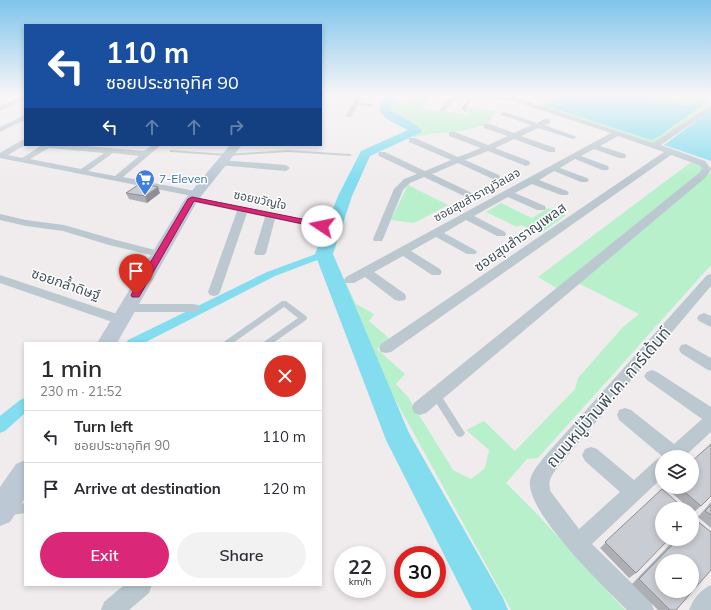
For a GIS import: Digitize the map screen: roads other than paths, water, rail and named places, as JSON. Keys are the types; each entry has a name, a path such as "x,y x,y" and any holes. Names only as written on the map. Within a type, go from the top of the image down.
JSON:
{"street":[{"path":"0,130 14,123"},
{"path":"533,123 573,137"},
{"path":"378,239 403,184 424,173 488,148 541,123"},
{"path":"420,408 703,175 707,168 702,163 671,151 587,123"},
{"path":"653,145 658,144 687,123"},
{"path":"487,126 552,150"},
{"name":"ซอยสุขสำราญวิลเลจ","path":"350,280 617,133"},
{"path":"452,134 526,163"},
{"path":"412,140 496,177"},
{"path":"0,156 24,143"},
{"path":"26,158 46,146"},
{"path":"61,160 82,146 111,151 146,154"},
{"path":"86,169 118,146"},
{"path":"116,179 156,146"},
{"path":"593,146 622,156"},
{"name":"ซอยสุขสำราญเพลส","path":"386,348 671,151"},
{"path":"108,342 194,196 228,154 286,168"},
{"path":"382,154 467,194"},
{"name":"ซอยขวัญใจ","path":"0,156 116,179 194,196 243,210 322,226"},
{"path":"574,156 606,168"},
{"path":"553,168 584,180"},
{"path":"531,180 564,193"},
{"path":"508,193 541,208"},
{"path":"214,292 243,210"},
{"path":"260,253 271,215"},
{"path":"466,216 501,234"},
{"path":"0,217 26,223 64,228 113,243 159,254"},
{"path":"436,233 471,252"},
{"path":"403,251 436,272"},
{"path":"366,272 400,297"},
{"name":"ถนนหมู่บ้านพี.เค. การ์เด้นท์","path":"643,610 578,543 546,502 539,486 542,474 711,278"},
{"name":"ซอยกล้ำดิษฐ์","path":"0,279 124,314 193,308"},
{"path":"686,349 711,365"},
{"path":"652,376 711,416"},
{"path":"625,415 661,450"},
{"path":"680,450 711,421"},
{"path":"591,455 634,492"},
{"path":"578,543 655,473"},
{"path":"0,512 24,475"},
{"path":"112,610 140,586"},
{"path":"700,610 711,596"}],"lane":[{"path":"172,151 228,154 288,151 350,156"},
{"path":"229,342 284,303 303,318 269,342"},
{"path":"436,395 460,433"},
{"path":"0,512 24,508"}],"water":[{"path":"600,123 677,123 658,137 651,140"},
{"path":"693,123 711,123 711,161 664,145"}],"waterway":[{"path":"404,123 416,131 365,154 345,196 324,254 399,440 491,610"},
{"path":"135,342 271,274 324,254"},
{"path":"0,426 24,405"}],"place":[{"name":"7-Eleven","path":"145,196"}]}
